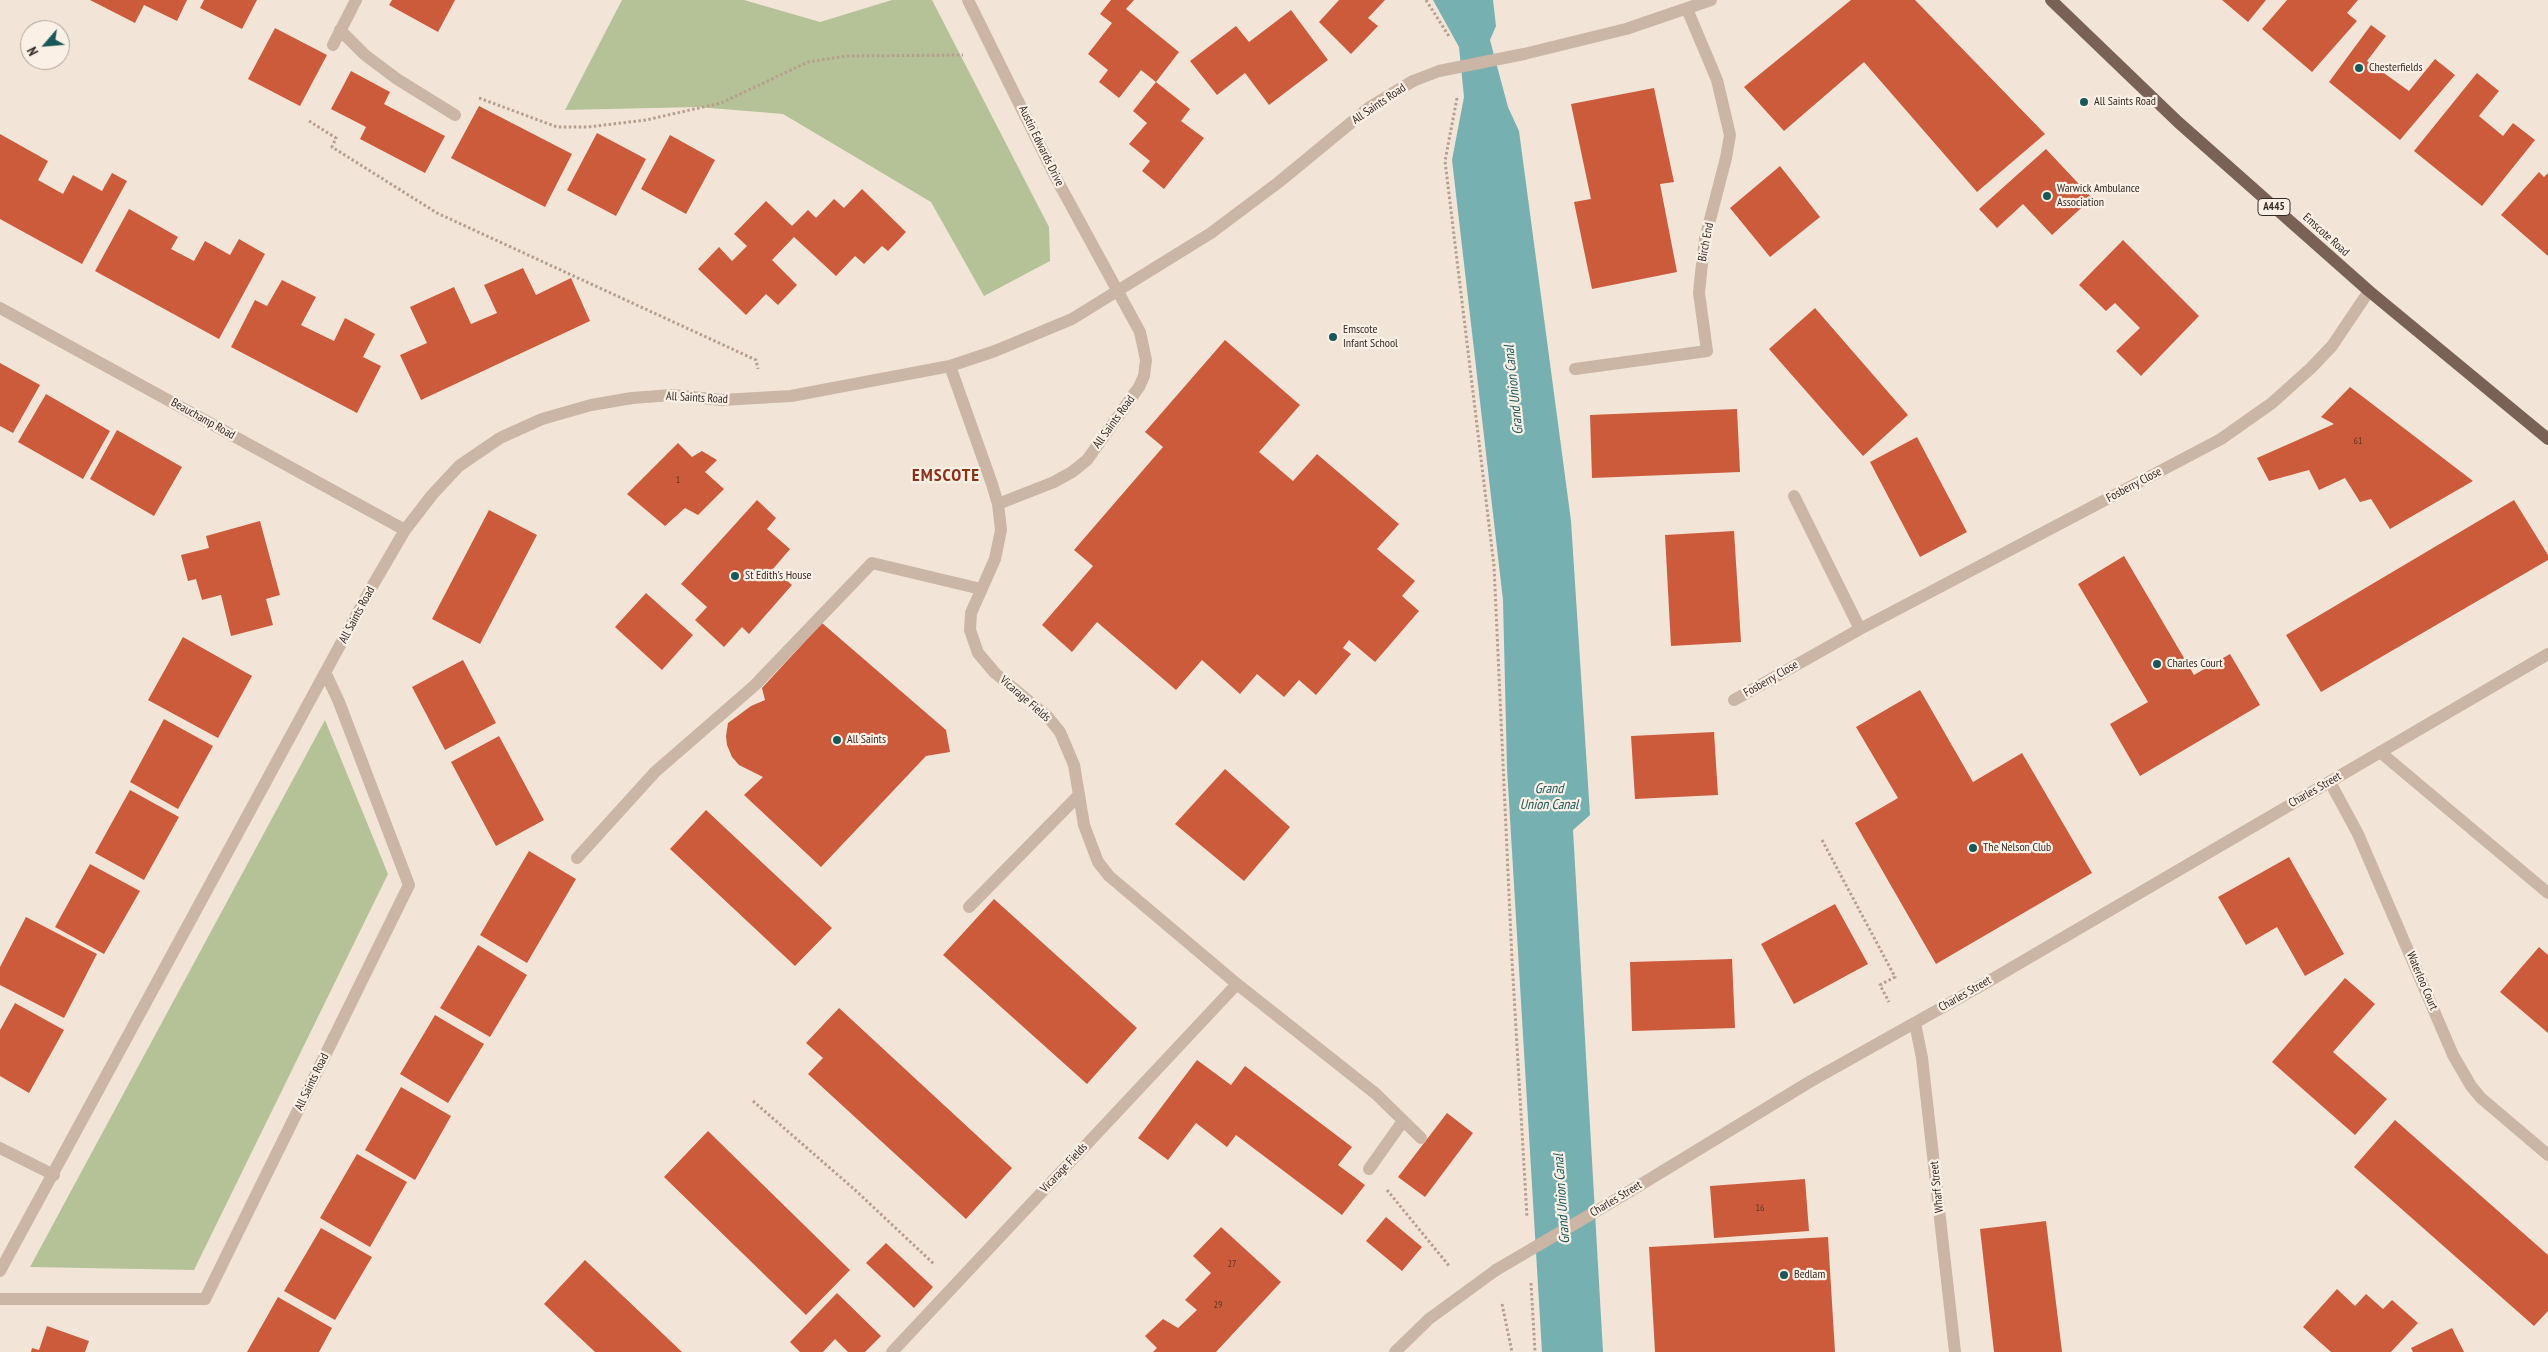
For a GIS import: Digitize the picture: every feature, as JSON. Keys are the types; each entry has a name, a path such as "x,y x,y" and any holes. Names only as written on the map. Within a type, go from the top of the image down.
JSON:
{"main road":[{"name":"Emscote Road","path":"2051,0 2178,122 2369,291 2548,439"}],"street":[{"path":"333,45 356,0"},
{"name":"Austin Edwards Drive","path":"968,0 1056,178 1118,290"},
{"name":"All Saints Road","path":"0,1271 405,530 432,495 459,466 500,438 542,420 591,405 632,398 672,395 722,400 791,396 950,366 995,351 1072,319 1211,233 1279,182 1370,107 1413,81 1440,71 1524,54 1626,29 1687,10 1711,0"},
{"name":"Birch End","path":"1574,370 1707,351 1699,293 1701,274 1705,239 1726,158 1730,134 1717,80 1687,10"},
{"path":"340,30 365,55 396,79 455,115"},
{"name":"All Saints Road","path":"998,504 1054,482 1072,472 1087,460 1139,387 1144,376 1144,346 1140,332 1118,290"},
{"name":"Fosberry Close","path":"1734,700 1860,629 2221,439 2272,404 2311,368 2332,346 2369,291"},
{"name":"Beauchamp Road","path":"0,308 405,530"},
{"name":"Vicarage Fields","path":"950,366 981,448 998,504 1000,530 995,559 971,613 970,630 978,653 996,673 1047,716 1060,732 1074,764 1084,825 1090,846 1098,862 1109,876 1237,984 1376,1094 1421,1138"},
{"path":"1794,496 1860,629"},
{"path":"577,858 655,772 754,686 872,564 982,589"},
{"name":"Charles Street","path":"1395,1352 1429,1319 1496,1270 1811,1081 1910,1026 2548,654"},
{"name":"All Saints Road","path":"0,1299 205,1299 409,885 339,702 326,674"},
{"path":"2380,752 2548,893"},
{"name":"Waterloo Court","path":"2330,782 2358,834 2453,1055 2471,1086 2481,1098 2548,1155"},
{"path":"969,907 1079,795"},
{"name":"Vicarage Fields","path":"892,1352 1237,984"},
{"name":"Wharf Street","path":"1910,1026 1922,1058 1955,1352"},
{"path":"1369,1169 1403,1121"},
{"path":"0,1148 54,1175"}],"path":[{"path":"1426,0 1451,40"},
{"path":"475,97 557,127 588,127 646,120 722,103 808,62 846,56 996,56"},
{"path":"1458,89 1445,161 1494,566 1512,970 1528,1227"},
{"path":"309,121 336,138 332,146 437,213 756,360 758,372"},
{"path":"1822,840 1895,977 1880,985 1910,1026"},
{"path":"753,1101 854,1190 938,1268"},
{"path":"1369,1169 1468,1289"},
{"path":"1531,1275 1535,1352"},
{"path":"1500,1296 1512,1352"}],"green space":[{"path":"622,0 744,0 820,22 892,0 932,0 1049,227 1050,261 984,296 931,202 783,114 698,107 565,110"},
{"path":"325,720 388,874 194,1270 30,1267"}],"water":[{"name":"Grand Union Canal","path":"1433,0 1493,0 1496,26 1490,40 1508,107 1519,131 1571,521 1590,815 1573,830 1603,1352 1542,1352 1507,768 1503,600 1452,160 1464,97 1459,47"}],"building":[{"path":"90,0 187,0 177,21 144,5 135,23"},
{"path":"204,0 257,0 242,29 200,8"},
{"path":"392,0 455,0 438,32 389,5"},
{"path":"1111,0 1134,0 1126,9 1179,52 1156,82 1141,70 1119,98 1099,82 1108,70 1088,54 1112,23 1100,14"},
{"path":"1339,0 1385,0 1368,18 1378,26 1351,54 1319,22"},
{"path":"1851,0 1915,0 2045,134 1977,192 1864,62 1784,131 1744,87"},
{"path":"2222,0 2266,0 2248,22"},
{"path":"2287,0 2358,0 2347,13 2357,21 2312,72 2262,29"},
{"path":"1291,10 1328,60 1269,105 1245,73 1217,95 1190,61 1236,26 1249,42"},
{"path":"2371,25 2386,36 2367,61 2409,91 2435,59 2455,75 2400,140 2329,82"},
{"path":"275,28 327,55 300,106 248,79"},
{"path":"351,71 390,92 384,104 445,136 425,173 360,139 366,127 331,109"},
{"path":"2477,73 2499,91 2479,116 2503,136 2513,123 2535,140 2482,206 2414,151"},
{"path":"1156,82 1190,109 1181,121 1204,138 1164,189 1142,171 1150,161 1129,144 1147,123 1133,111"},
{"path":"1654,88 1674,182 1660,184 1677,272 1592,289 1574,202 1591,199 1571,104"},
{"path":"479,106 572,154 545,207 451,158"},
{"path":"597,133 646,159 616,216 567,190"},
{"path":"0,134 48,161 38,180 63,194 73,175 102,191 112,173 127,181 82,264 0,219"},
{"path":"670,135 715,160 686,214 641,189"},
{"path":"2046,149 2092,198 2052,235 2023,204 1997,228 1979,209"},
{"path":"1780,166 1820,217 1770,257 1730,208"},
{"path":"2539,172 2544,177 2548,173 2548,256 2501,215"},
{"path":"862,189 906,232 888,251 882,246 864,264 855,256 836,276 794,237 772,260 797,285 778,305 766,294 746,315 698,269 719,247 732,261 747,246 734,234 766,201 792,226 808,210 816,218 834,199 844,208"},
{"path":"129,209 178,237 171,249 194,261 205,241 230,255 239,239 265,254 219,339 95,271"},
{"path":"2123,240 2199,316 2141,376 2116,351 2140,328 2115,303 2106,311 2079,285"},
{"path":"523,268 536,295 571,278 590,321 421,400 400,355 427,343 410,307 454,287 471,324 497,313 484,285"},
{"path":"282,280 316,297 301,325 334,341 345,318 375,334 363,357 381,366 357,413 231,347 255,300 267,306"},
{"path":"1815,308 1908,415 1863,456 1769,349"},
{"path":"1225,340 1300,405 1259,452 1293,481 1317,454 1399,524 1377,549 1415,581 1402,596 1419,611 1375,662 1349,640 1343,648 1351,654 1316,695 1299,680 1284,697 1257,674 1240,694 1202,660 1176,690 1097,622 1072,652 1042,625 1093,566 1074,550 1163,447 1145,432"},
{"path":"0,363 40,385 13,433 0,426"},
{"path":"2350,387 2473,481 2390,529 2371,499 2360,502 2345,478 2319,490 2309,470 2269,481 2257,458 2334,424 2321,417"},
{"path":"46,394 110,431 83,479 18,442"},
{"path":"1737,409 1740,472 1592,478 1590,415"},
{"path":"117,430 182,467 154,516 90,479"},
{"path":"1917,437 1967,532 1920,557 1870,462"},
{"path":"678,443 692,457 702,451 717,460 705,472 724,489 698,515 685,508 665,526 627,494"},
{"name":"St Edith's House","path":"757,500 776,518 767,529 790,549 773,569 792,585 749,634 742,627 724,647 695,620 707,607 681,584"},
{"path":"2514,500 2548,555 2548,560 2321,692 2286,635"},
{"path":"489,510 537,535 480,644 432,619"},
{"path":"260,521 280,595 266,599 273,625 231,636 221,595 202,600 196,579 188,581 181,555 209,548 206,536"},
{"path":"1734,531 1741,642 1671,646 1665,535"},
{"name":"Charles Court","path":"2124,556 2194,675 2230,654 2260,705 2140,776 2110,724 2148,702 2078,584"},
{"path":"646,593 693,635 662,670 615,627"},
{"name":"All Saints","path":"822,623 946,730 950,752 926,756 821,867 744,795 763,777 739,765 732,757 727,745 726,736 728,723 751,706 765,700 762,688"},
{"path":"183,637 252,676 218,738 148,700"},
{"path":"463,660 496,723 445,750 412,687"},
{"name":"The Nelson Club","path":"1920,690 1973,782 2022,753 2092,873 1936,964 1855,823 1898,798 1856,727"},
{"path":"164,719 213,746 178,809 130,782"},
{"path":"1714,732 1718,795 1635,799 1631,736"},
{"path":"499,736 544,820 496,846 451,762"},
{"path":"1225,769 1290,827 1244,881 1175,824"},
{"path":"130,790 179,817 144,880 95,853"},
{"path":"706,810 832,928 795,966 670,849"},
{"path":"529,851 576,879 527,963 480,935"},
{"path":"2289,857 2344,954 2305,976 2277,927 2246,945 2218,897"},
{"path":"90,864 140,891 104,954 55,927"},
{"path":"994,899 1137,1028 1087,1084 943,955"},
{"path":"1835,904 1868,964 1794,1004 1761,944"},
{"path":"26,917 97,954 64,1018 0,985 0,967"},
{"path":"478,945 527,975 490,1037 440,1008"},
{"path":"2539,947 2548,955 2548,1033 2500,992"},
{"path":"1732,959 1735,1028 1632,1031 1630,962"},
{"path":"2345,978 2375,1004 2333,1052 2387,1099 2355,1135 2272,1062"},
{"path":"15,1003 64,1030 29,1093 0,1076 0,1030"},
{"path":"839,1008 1012,1168 966,1219 808,1074 823,1058 806,1043"},
{"path":"435,1015 484,1044 448,1103 400,1074"},
{"path":"1197,1060 1231,1085 1245,1066 1352,1147 1338,1165 1365,1185 1342,1215 1236,1135 1227,1147 1196,1123 1168,1160 1138,1138"},
{"path":"401,1087 451,1116 415,1180 365,1150"},
{"path":"1447,1113 1473,1133 1425,1197 1398,1177"},
{"path":"2395,1120 2548,1255 2548,1311 2534,1326 2354,1167"},
{"path":"708,1131 850,1270 806,1315 664,1177"},
{"path":"357,1154 407,1182 370,1247 320,1218"},
{"path":"1805,1179 1809,1231 1714,1238 1710,1186"},
{"path":"1386,1217 1422,1247 1402,1271 1366,1241"},
{"path":"2046,1221 2062,1352 1994,1352 1980,1229"},
{"path":"1221,1227 1281,1282 1216,1352 1153,1352 1157,1348 1145,1336 1163,1319 1178,1328 1197,1310 1185,1300 1211,1273 1193,1256"},
{"path":"321,1228 372,1257 335,1320 284,1291"},
{"path":"1828,1237 1835,1352 1655,1352 1649,1247"},
{"path":"886,1243 933,1287 914,1308 866,1263"},
{"path":"585,1260 682,1352 595,1352 544,1304"},
{"path":"2337,1289 2355,1306 2366,1294 2383,1309 2392,1300 2418,1323 2391,1352 2331,1352 2303,1327"},
{"path":"837,1293 881,1336 865,1352 848,1352 835,1339 823,1352 800,1352 790,1342"},
{"path":"278,1297 332,1328 319,1352 247,1352"},
{"path":"47,1326 89,1341 85,1352 31,1352 32,1348 39,1350"},
{"path":"2452,1328 2464,1352 2413,1352 2411,1348"}],"place":[{"name":"Chesterfields","path":"2359,68"},
{"name":"All Saints Road","path":"2084,102"},
{"name":"Warwick Ambulance Association","path":"2047,196"},
{"name":"Emscote Infant School","path":"1333,337"},
{"name":"St Edith's House","path":"735,576"},
{"name":"Charles Court","path":"2157,664"},
{"name":"All Saints","path":"837,740"},
{"name":"The Nelson Club","path":"1973,848"},
{"name":"Bedlam","path":"1784,1275"}],"district":[{"name":"EMSCOTE","path":"946,476"}]}
